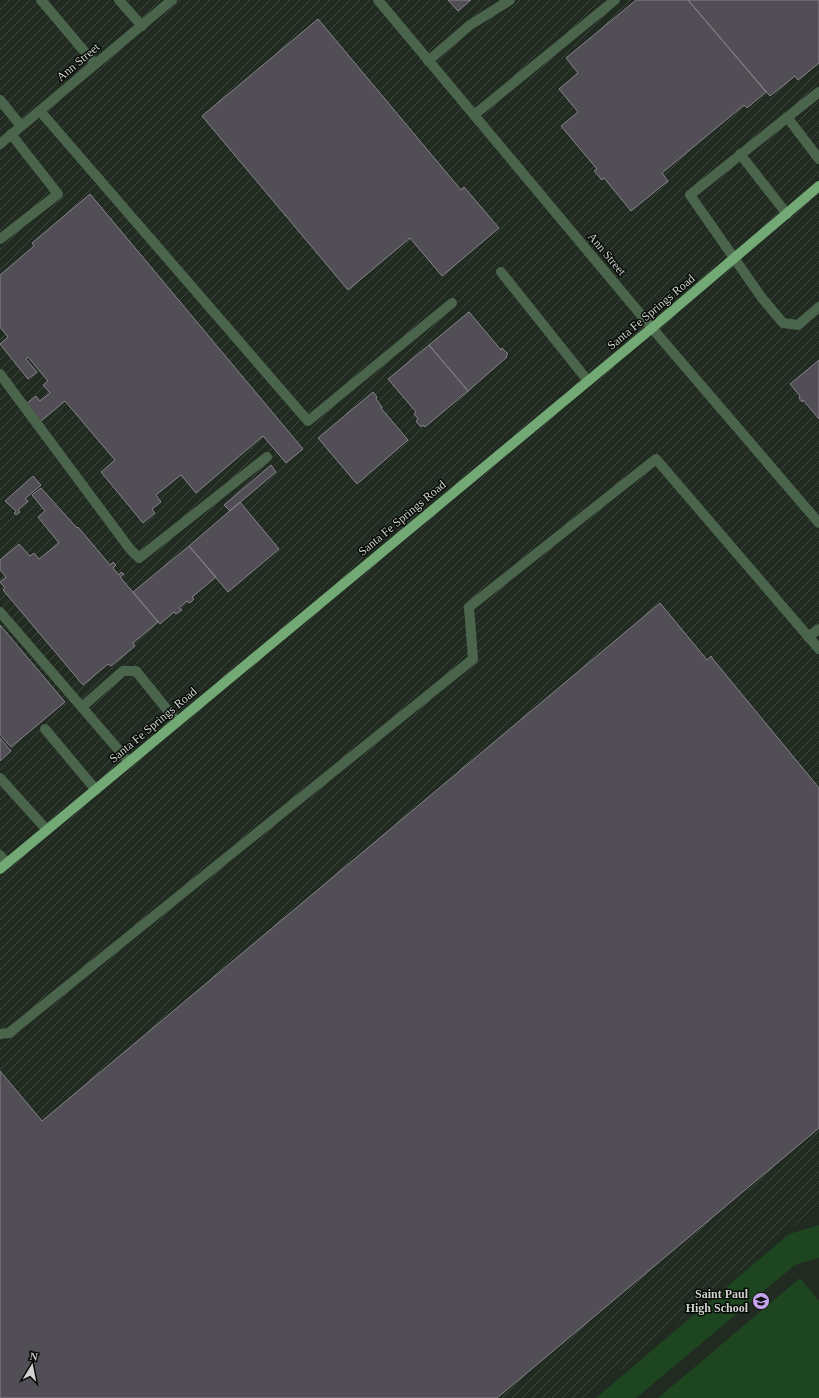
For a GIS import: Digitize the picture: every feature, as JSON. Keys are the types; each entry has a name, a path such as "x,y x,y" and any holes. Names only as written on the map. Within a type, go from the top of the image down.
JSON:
{"main road":[{"name":"Santa Fe Springs Road","path":"3,866 652,328 819,186"}],"street":[{"path":"41,0 95,64"},
{"path":"119,0 142,26"},
{"name":"Ann Street","path":"0,144 172,0"},
{"name":"Ann Street","path":"378,0 652,328 819,523"},
{"path":"428,61 470,25 510,0"},
{"path":"474,115 615,0"},
{"path":"819,92 690,195 762,298 783,323 798,324 819,307"},
{"path":"0,100 21,126"},
{"path":"40,111 308,421 452,303"},
{"path":"787,117 819,159"},
{"path":"0,239 58,194 11,134"},
{"path":"740,154 787,214"},
{"path":"501,272 588,381"},
{"path":"0,374 125,543 139,558 267,457"},
{"path":"0,1034 9,1034 473,659 469,607 656,459 819,650"},
{"path":"0,612 129,762"},
{"path":"808,637 819,629"},
{"path":"82,707 123,671 136,672 177,722"},
{"path":"45,729 96,790"},
{"path":"0,778 47,830"},
{"path":"0,855 3,866"}],"shaded area":[{"path":"0,0 819,0 819,1205 586,1398 0,1398"},
{"name":"Saint Paul High School","path":"819,1205 819,1398 586,1398"}],"green space":[{"path":"819,1225 819,1258 795,1265 636,1398 596,1398 789,1234"},
{"path":"800,1278 819,1301 819,1398 658,1398"}],"building":[{"path":"448,0 471,0 458,11"},
{"path":"636,0 688,0 766,92 747,108 744,105 662,173 668,181 631,211 604,178 602,180 594,171 597,169 561,126 578,112 559,89 578,73 566,58"},
{"path":"688,0 819,0 819,63 798,80 795,76 770,96"},
{"path":"318,19 461,190 464,187 499,228 442,276 410,238 348,290 202,116"},
{"path":"90,194 303,449 286,463 263,436 196,493 181,475 156,495 161,502 152,509 155,513 143,523 101,472 115,460 65,401 40,422 25,405 36,396 40,401 50,393 43,385 48,381 28,357 26,359 37,372 28,379 0,344 8,337 0,327 0,275 34,246 32,243"},
{"path":"469,312 501,350 502,348 508,354 506,356 507,357 468,391 429,345"},
{"path":"429,345 468,391 425,427 423,425 421,427 416,421 418,419 414,414 416,412 388,379"},
{"path":"819,360 819,419 803,400 802,402 799,398 800,396 790,384"},
{"path":"373,392 382,407 381,408 408,440 357,484 318,438"},
{"path":"271,465 276,472 230,511 224,505"},
{"path":"33,476 41,485 25,499 28,501 18,510 20,512 16,515 14,513 16,511 5,501"},
{"path":"41,488 77,528 78,527 110,565 113,562 116,565 113,568 119,575 121,572 124,574 120,577 158,622 133,643 135,646 111,666 108,664 83,685 3,590 5,588 0,582 6,577 0,570 0,560 19,544 30,556 34,553 39,559 59,543 38,517 45,511 32,495"},
{"path":"240,502 279,549 228,592 189,546"},
{"path":"189,546 216,577 192,597 194,599 190,603 187,601 179,608 182,610 176,614 174,612 160,624 133,592"},
{"path":"660,603 707,660 711,656 819,788 819,1128 497,1398 0,1398 0,1071 42,1121"},
{"path":"0,625 65,702 11,747 0,735"},
{"path":"0,738 11,751 0,761"}],"place":[{"name":"Saint Paul High School","path":"761,1301"}]}
